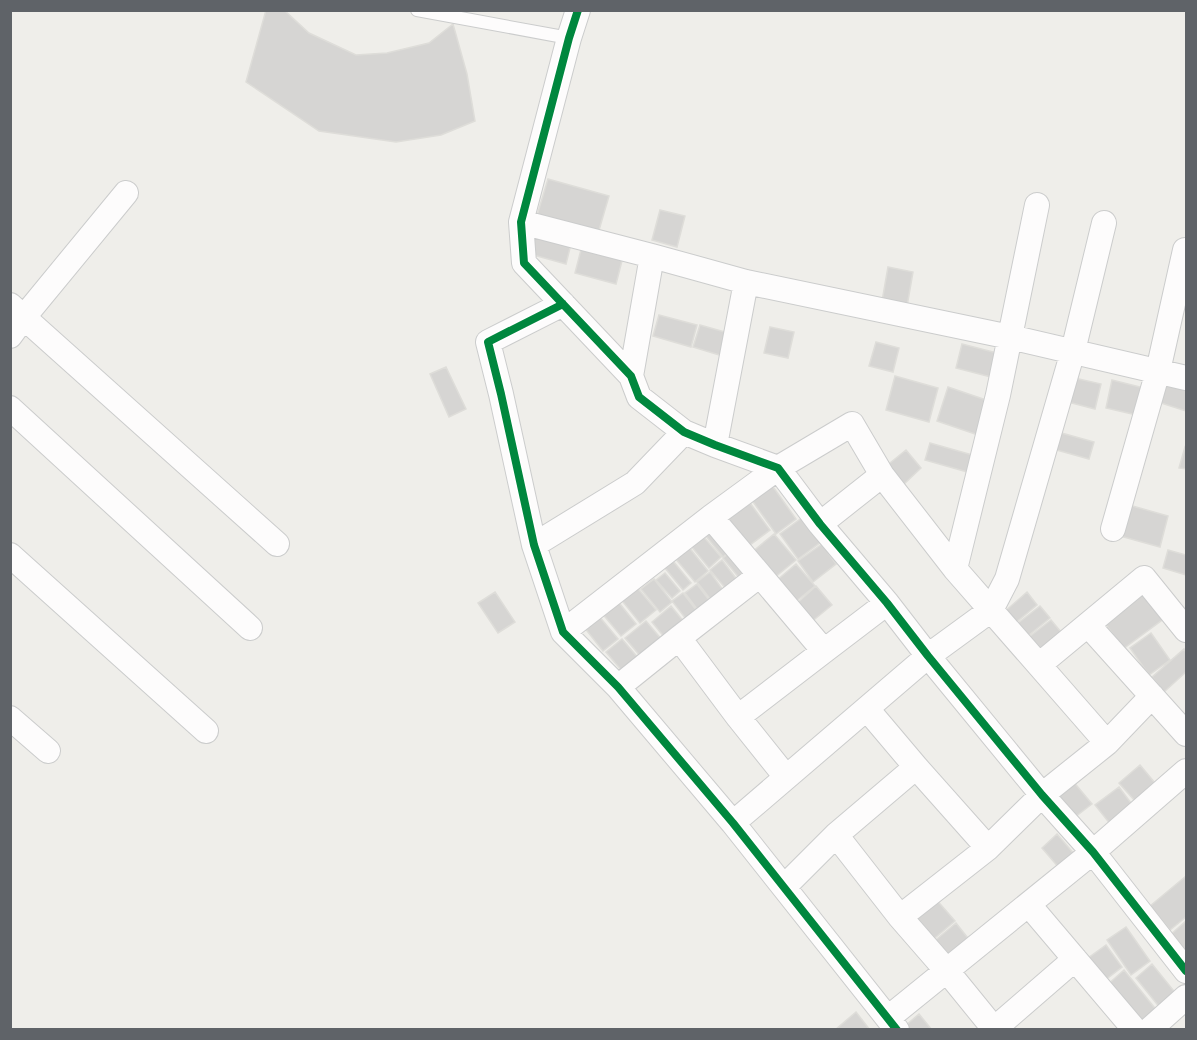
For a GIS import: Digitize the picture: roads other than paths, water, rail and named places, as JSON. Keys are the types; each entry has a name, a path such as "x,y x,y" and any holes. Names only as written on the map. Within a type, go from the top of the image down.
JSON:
{"street":[{"path":"579,10 569,38 521,222 524,263 631,376 639,397 684,432 778,468 820,524 1042,795 1093,852 1186,971"},
{"path":"10,336 17,311 126,193"},
{"path":"955,568 998,395 1036,205"},
{"path":"521,222 746,282 1010,337 1186,378"},
{"path":"733,823 928,656 991,610 1007,579 1073,351 1104,223"},
{"path":"1113,529 1158,371 1185,250"},
{"path":"631,376 652,256"},
{"path":"715,445 746,282"},
{"path":"563,304 488,342 534,545 563,632 618,687 733,823 892,1024 947,971 1093,852 1186,771"},
{"path":"17,311 277,544"},
{"path":"10,408 250,628"},
{"path":"563,632 778,468 852,424 882,475 955,568 1107,743"},
{"path":"534,545 636,483 684,432"},
{"path":"820,524 882,475"},
{"path":"711,518 824,651"},
{"path":"10,555 206,731"},
{"path":"618,687 760,575"},
{"path":"1039,665 1144,578 1186,630"},
{"path":"738,717 887,603"},
{"path":"1088,625 1186,734"},
{"path":"679,638 786,777"},
{"path":"900,917 988,848 1042,795 1107,743 1152,696"},
{"path":"867,709 988,848"},
{"path":"10,718 48,751"},
{"path":"784,887 836,835 916,767"},
{"path":"836,835 900,917 994,1029 1075,959"},
{"path":"1029,905 1135,1029"},
{"path":"1149,1029 1186,997"}],"lane":[{"path":"417,10 569,38"}]}
